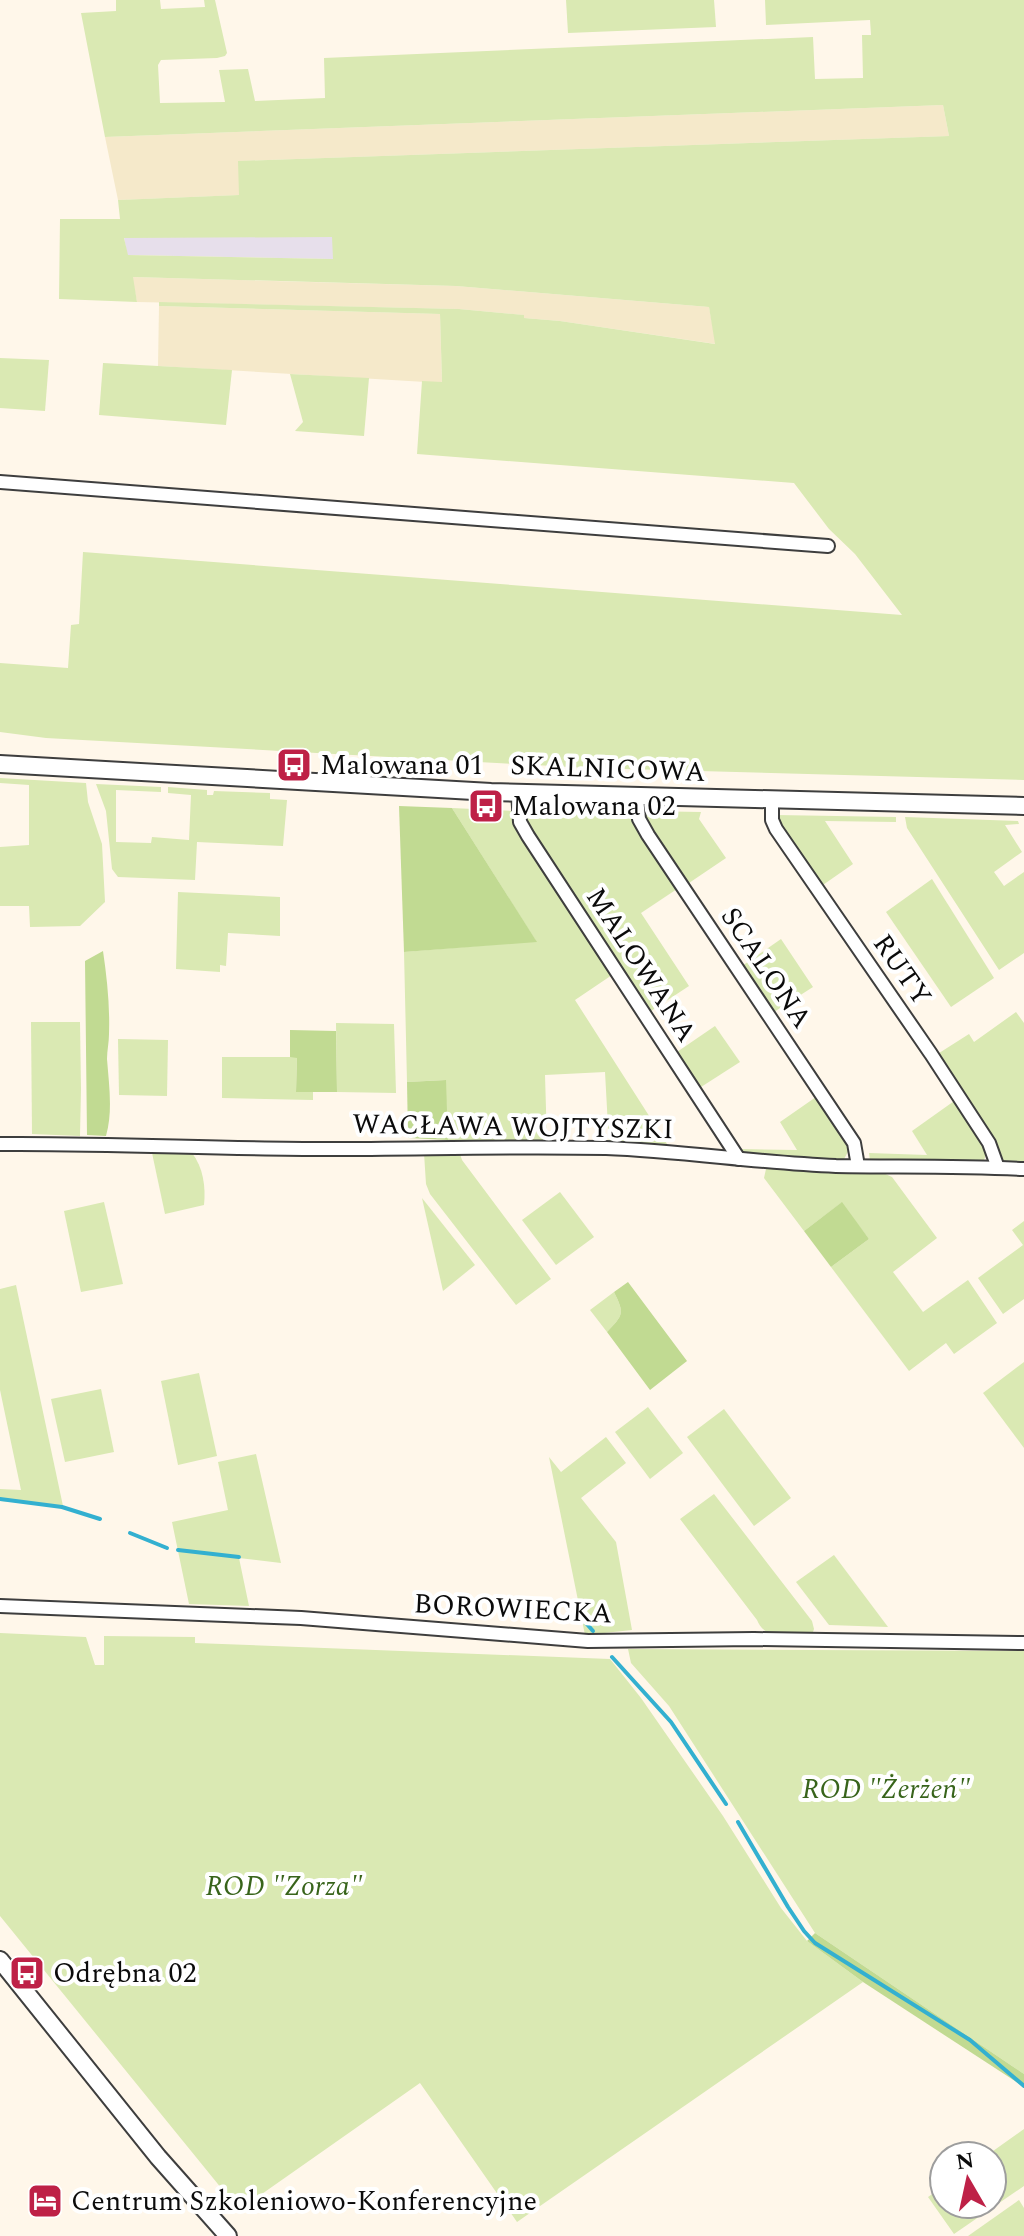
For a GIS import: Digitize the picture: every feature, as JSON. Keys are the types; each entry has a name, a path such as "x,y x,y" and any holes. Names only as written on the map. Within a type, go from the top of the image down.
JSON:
{"street":[{"path":"0,482 828,546"},
{"name":"SKALNICOWA","path":"0,764 279,781 637,797 1024,806"},
{"name":"MALOWANA","path":"518,792 520,822 528,836 739,1159"},
{"name":"SCALONA","path":"637,797 639,819 648,835 854,1143 858,1166"},
{"name":"RUTY","path":"772,799 772,820 776,829 989,1143 998,1168"},
{"name":"WACŁAWA WOJTYSZKI","path":"0,1144 101,1143 311,1149 607,1148 858,1166 1024,1169"},
{"name":"BOROWIECKA","path":"0,1606 301,1618 588,1641 754,1639 1024,1643"},
{"path":"0,1960 158,2157 228,2236"}],"shaded area":[{"path":"943,105 949,136 239,161 240,195 118,200 105,137"},
{"path":"124,237 333,237 333,259 127,255"},
{"path":"132,277 456,286 709,307 716,344 524,318 523,315 459,309 137,302"},
{"path":"159,306 440,314 442,383 158,366"}],"green space":[{"path":"116,0 160,0 161,9 205,7 204,0 215,0 227,53 217,58 161,60 158,65 160,103 225,102 219,70 248,69 255,101 325,98 324,58 813,37 815,79 863,78 862,35 871,35 870,20 766,25 765,0 1024,0 1024,780 588,768 46,738 0,732 0,663 68,668 71,625 79,624 83,552 902,615 794,483 417,454 422,381 442,382 440,314 159,306 159,302 459,309 524,315 524,318 715,344 709,307 456,286 133,277 137,302 59,299 60,219 120,219 118,200 239,195 238,161 949,136 943,105 105,137 81,13 116,11","holes":["332,237 333,259 128,255 124,238"]},
{"path":"566,0 714,0 716,27 568,33"},
{"path":"0,358 49,360 45,411 0,408"},
{"path":"103,363 232,370 226,425 99,415"},
{"path":"290,374 369,378 364,436 295,431 303,422"},
{"path":"0,778 86,783 88,802 102,844 105,902 80,926 30,927 29,906 0,906 0,847 29,845 29,785 0,783"},
{"path":"96,784 161,787 161,792 116,790 116,842 151,843 152,837 189,840 191,795 168,793 168,787 207,790 207,795 213,795 214,791 270,793 270,799 287,800 283,846 197,842 195,880 118,877 112,869 106,811"},
{"path":"399,806 452,808 537,942 404,952"},
{"path":"452,808 513,811 512,821 612,975 575,1000 669,1147 609,1145 605,1072 545,1075 547,1143 448,1140 445,1080 407,1082 404,952 536,941"},
{"path":"522,809 631,811 632,821 677,889 641,913 689,986 651,1011 532,834"},
{"path":"642,811 701,812 699,819 726,858 689,883 651,833"},
{"path":"776,815 896,817 896,822 825,821 853,864 820,887 775,819"},
{"path":"905,817 1018,821 1019,824 1005,825 1022,852 994,872 1004,886 1024,872 1024,953 999,970 907,828"},
{"path":"932,879 994,978 951,1007 886,912"},
{"path":"178,892 280,897 280,936 228,933 226,966 220,965 220,972 176,969"},
{"path":"781,939 813,987 774,1012 742,966"},
{"path":"103,951 109,1013 107,1059 110,1108 106,1136 87,1135 85,961"},
{"path":"1016,1012 1024,1023 1024,1165 1006,1164 936,1055 969,1034 974,1042"},
{"path":"31,1022 80,1022 80,1136 32,1134"},
{"path":"336,1023 394,1024 396,1093 337,1092"},
{"path":"715,1026 740,1062 701,1087 677,1052"},
{"path":"290,1030 336,1031 337,1092 296,1092 297,1058 290,1057"},
{"path":"118,1039 168,1040 167,1096 119,1095"},
{"path":"222,1057 297,1057 296,1092 313,1092 313,1100 222,1098"},
{"path":"446,1080 448,1140 408,1138 407,1082"},
{"path":"816,1097 850,1148 843,1161 747,1156 740,1149 797,1150 780,1122"},
{"path":"957,1099 987,1151 984,1160 976,1164 870,1161 869,1153 927,1155 912,1131"},
{"path":"459,1151 462,1160 551,1279 516,1305 430,1194 426,1184 424,1153"},
{"path":"152,1153 192,1153 203,1178 204,1205 165,1214"},
{"path":"776,1166 881,1172 892,1177 937,1238 893,1272 923,1312 968,1280 997,1323 954,1354 946,1343 909,1371 831,1267 869,1239 841,1203 804,1231 764,1178 766,1169"},
{"path":"560,1192 594,1237 556,1265 522,1220"},
{"path":"422,1198 475,1265 443,1291"},
{"path":"104,1202 123,1284 81,1292 64,1211"},
{"path":"842,1202 869,1239 831,1267 804,1231"},
{"path":"1024,1221 1024,1299 1003,1314 978,1278 1023,1245 1012,1230"},
{"path":"628,1282 687,1361 650,1390 607,1332 621,1314 614,1292"},
{"path":"16,1285 63,1506 0,1501 0,1489 21,1490 0,1390 0,1289"},
{"path":"614,1292 621,1314 607,1332 590,1310"},
{"path":"1024,1362 1024,1448 983,1393"},
{"path":"199,1373 217,1456 178,1465 161,1381"},
{"path":"101,1389 114,1452 65,1462 51,1399"},
{"path":"648,1407 683,1453 650,1479 615,1432"},
{"path":"724,1409 791,1498 754,1526 687,1437"},
{"path":"606,1437 626,1463 581,1498 616,1542 632,1630 585,1635 549,1457 561,1472"},
{"path":"256,1454 281,1563 239,1558 249,1606 189,1604 172,1522 228,1510 218,1462"},
{"path":"714,1494 812,1621 812,1635 780,1636 766,1632 680,1519"},
{"path":"834,1555 888,1627 829,1625 796,1582"},
{"name":"ROD \"Zorza\"","path":"0,1633 86,1637 95,1665 104,1665 104,1636 195,1637 195,1643 610,1659 723,1816 781,1908 807,1941 863,1982 517,2222 420,2083 239,2210 0,1916"},
{"name":"ROD \"Żerżeń\"","path":"628,1649 1024,1651 1024,2074 815,1933 669,1706 631,1663"},
{"path":"815,1933 1024,2074 1024,2087 863,1982 807,1941"},
{"path":"1024,2129 1024,2186 1008,2197 1008,2140"},
{"path":"1019,2200 1024,2208 1024,2236 968,2236 991,2220 1008,2220 1008,2208"},
{"path":"944,2220 974,2220 954,2234"}],"waterway":[{"path":"0,1499 62,1507 100,1519"},
{"path":"130,1533 167,1548"},
{"path":"178,1550 239,1557"},
{"path":"579,1615 593,1631"},
{"path":"612,1657 671,1722 726,1804"},
{"path":"738,1822 788,1907 815,1943 970,2040 1024,2086"}],"place":[{"name":"Malowana 01","path":"294,765"},
{"name":"Malowana 02","path":"486,806"},
{"name":"Odrębna 02","path":"27,1973"},
{"name":"Centrum Szkoleniowo-Konferencyjne","path":"45,2201"}]}
